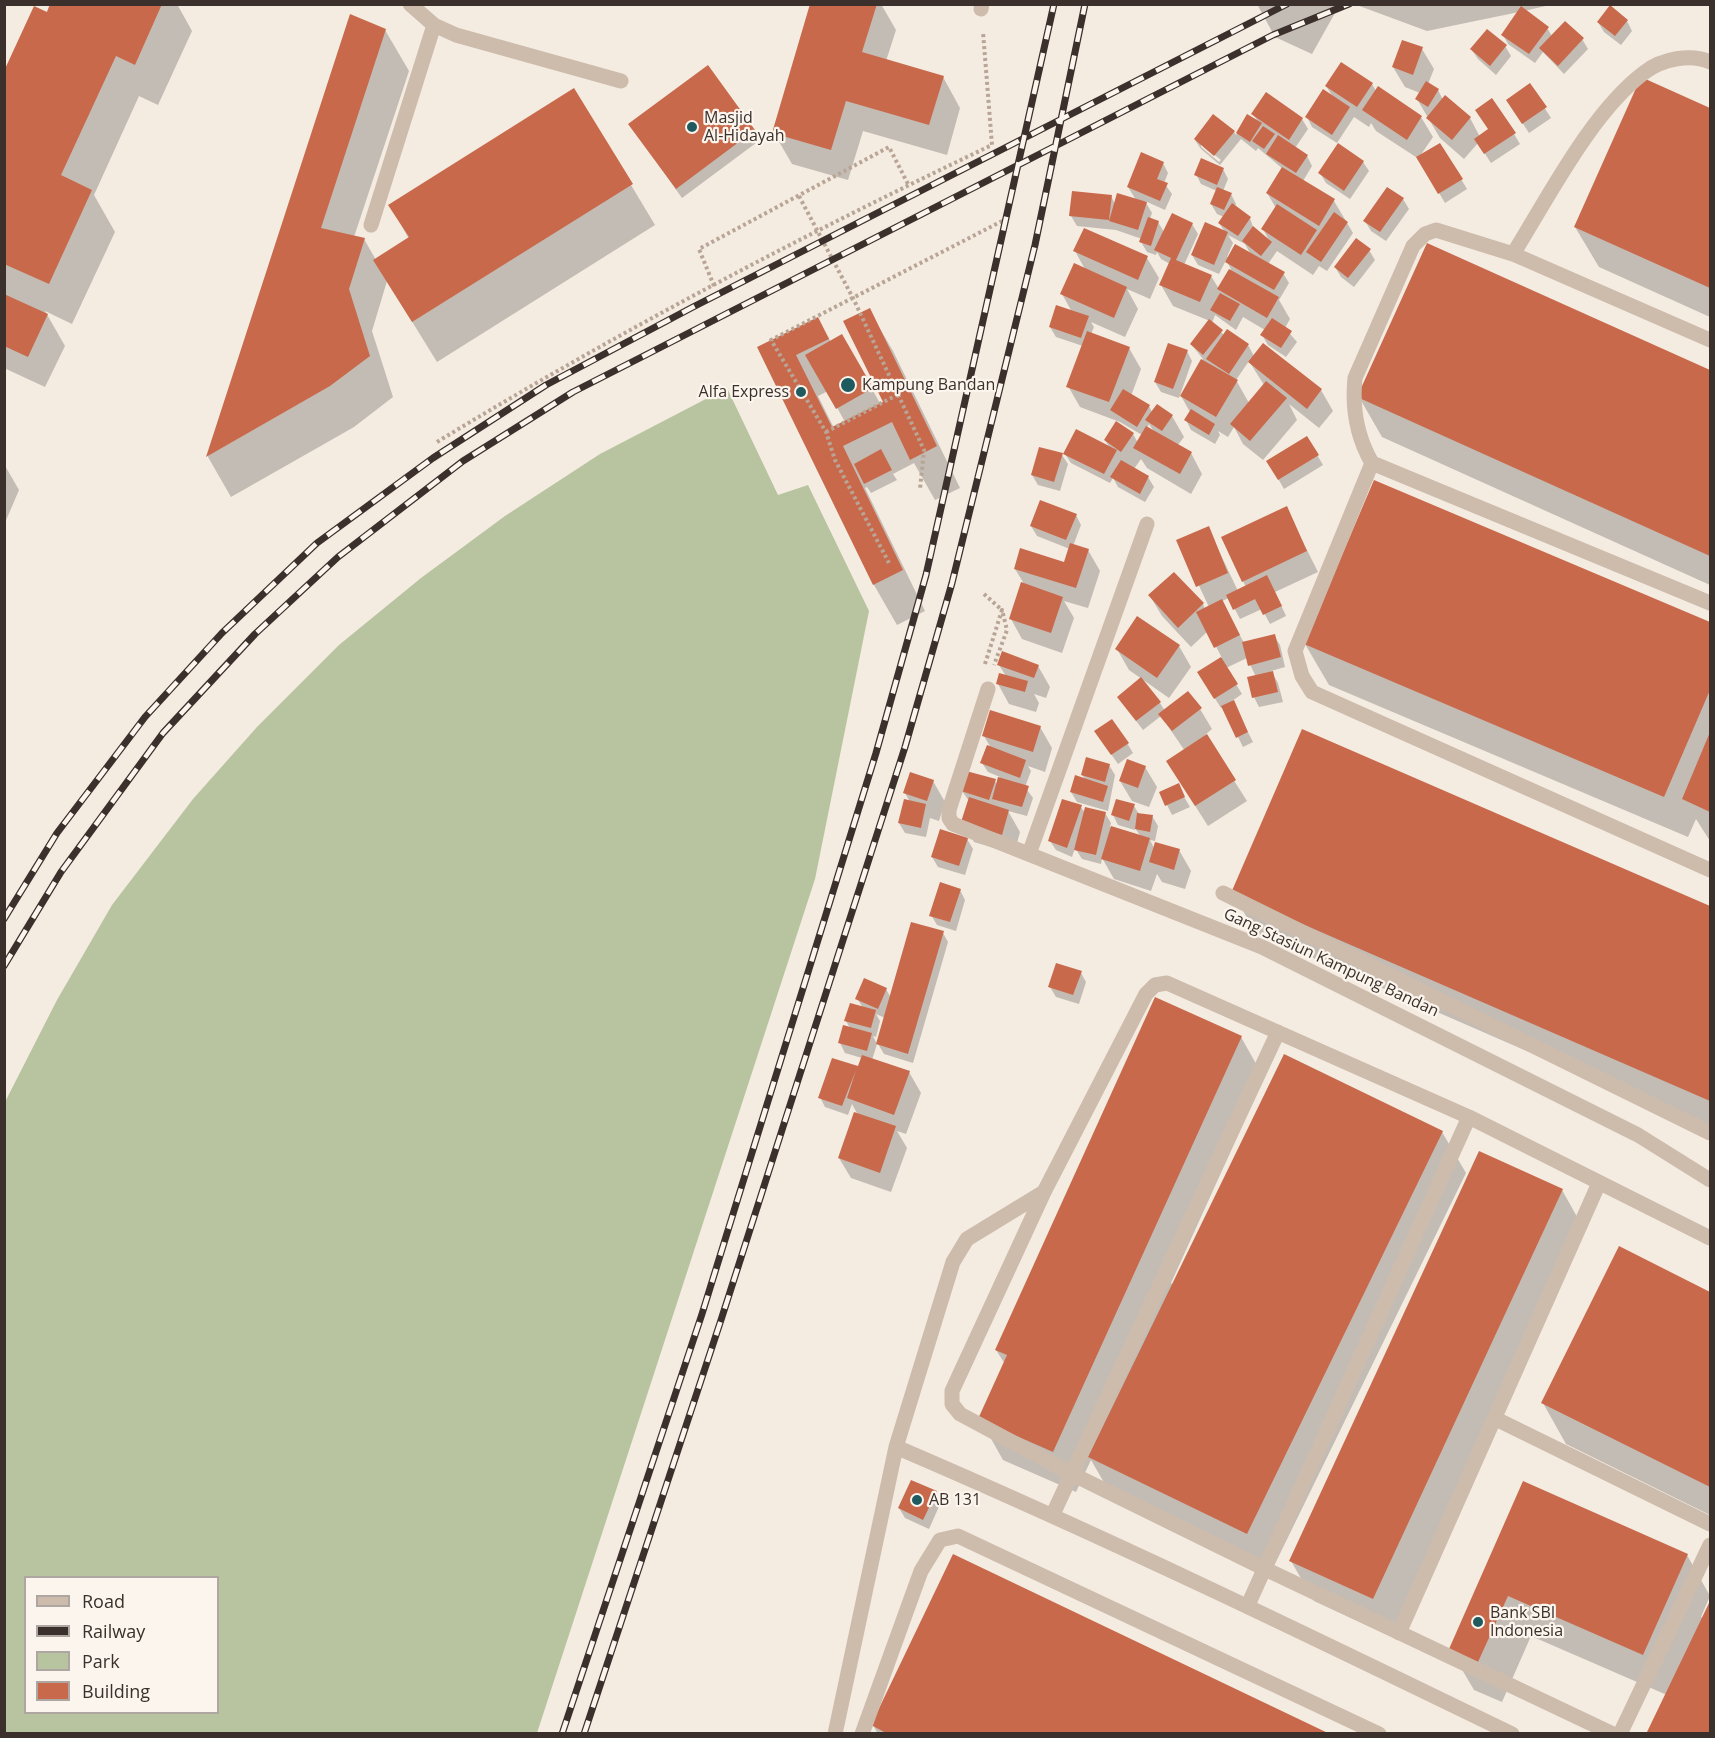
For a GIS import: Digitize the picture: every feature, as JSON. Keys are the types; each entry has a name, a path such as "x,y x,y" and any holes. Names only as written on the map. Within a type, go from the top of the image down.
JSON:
{"street":[{"path":"410,4 434,25 456,35 621,81"},
{"path":"370,225 434,25"},
{"path":"1513,254 1605,111 1645,71 1665,61 1703,58 1710,62"},
{"path":"1710,340 1513,254 1436,230 1425,234 1413,246 1355,378 1353,399 1364,449 1372,463 1710,603"},
{"path":"1372,463 1295,651 1302,676 1312,692 1710,870"},
{"path":"1029,854 1148,524"},
{"name":"Gang Stasiun Kampung Bandan","path":"988,689 949,819 962,829 1262,946 1638,1135 1710,1180"},
{"path":"1223,893 1710,1133"},
{"path":"1613,1734 1263,1568 1072,1474 960,1414 952,1404 952,1392 1044,1192 1146,994 1155,985 1167,983 1469,1117 1710,1238"},
{"path":"1053,1514 1278,1032"},
{"path":"1248,1605 1469,1117"},
{"path":"1399,1633 1599,1183"},
{"path":"835,1734 896,1447 958,1249 967,1239 1044,1192"},
{"path":"1494,1418 1710,1524"},
{"path":"896,1447 1053,1514 1248,1605 1512,1733"},
{"path":"862,1734 921,1571 940,1540 958,1536 1379,1734"},
{"path":"1620,1734 1710,1545"}],"path":[{"path":"437,442 562,366 992,145 982,7"},
{"path":"714,286 699,249 889,147 909,186"},
{"path":"799,196 854,300 924,450 920,489"},
{"path":"889,563 835,460 826,432 771,340 1008,218"},
{"path":"826,432 897,395"},
{"path":"984,594 1002,610 1007,630 988,689"},
{"path":"980,668 985,664 1002,610"}],"green space":[{"path":"727,388 778,495 808,485 869,611 815,879 537,1733 5,1733 5,1102 57,1000 112,905 193,799 257,727 339,645 421,578 505,516 600,454"}],"building":[{"path":"50,4 162,4 135,65 116,56 61,175 92,190 49,284 4,264 4,71 34,6 47,12"},
{"path":"810,4 877,4 862,52 944,76 929,125 846,101 831,150 772,133"},
{"path":"1610,5 1628,20 1615,36 1597,22"},
{"path":"1521,6 1549,27 1529,54 1501,35"},
{"path":"350,14 386,29 321,228 365,238 349,289 370,356 330,386 206,457"},
{"path":"1565,21 1584,38 1558,66 1539,48"},
{"path":"1487,29 1507,45 1490,66 1470,49"},
{"path":"1402,40 1423,47 1413,75 1392,67"},
{"path":"1341,62 1373,83 1357,107 1325,86"},
{"name":"Masjid Al-Hidayah","path":"708,65 755,130 676,189 628,124"},
{"path":"1641,77 1710,108 1710,288 1574,227"},
{"path":"1426,81 1439,89 1428,107 1415,99"},
{"path":"1530,83 1547,107 1522,124 1506,100"},
{"path":"1378,86 1422,116 1407,140 1362,110"},
{"path":"574,88 633,184 412,322 373,260 409,237 388,205"},
{"path":"1323,89 1350,107 1332,135 1305,117"},
{"path":"1266,92 1303,118 1289,140 1251,114"},
{"path":"1445,95 1471,117 1452,140 1426,118"},
{"path":"1492,98 1516,133 1484,154 1474,139 1488,129 1475,110"},
{"path":"1213,114 1235,131 1214,156 1194,139"},
{"path":"1247,114 1262,123 1250,142 1236,133"},
{"path":"1263,126 1275,134 1264,149 1252,141"},
{"path":"1278,135 1308,155 1296,173 1266,154"},
{"path":"1338,143 1364,161 1344,191 1318,173"},
{"path":"1440,143 1463,179 1438,194 1416,157"},
{"path":"1141,152 1164,162 1157,179 1168,183 1160,201 1127,187"},
{"path":"1201,158 1224,168 1217,185 1194,175"},
{"path":"1282,167 1335,199 1319,226 1266,193"},
{"path":"1217,187 1232,193 1224,210 1210,204"},
{"path":"1387,187 1404,198 1380,232 1363,221"},
{"path":"1072,191 1112,195 1109,220 1069,216"},
{"path":"1117,193 1147,202 1138,230 1109,221"},
{"path":"1232,203 1251,217 1238,236 1218,223"},
{"path":"1277,204 1317,230 1301,255 1261,229"},
{"path":"1334,212 1348,222 1321,262 1306,252"},
{"path":"1172,213 1193,223 1176,260 1212,275 1200,302 1159,285 1171,258 1154,250"},
{"path":"1148,217 1159,221 1151,246 1139,242"},
{"path":"1205,222 1228,232 1214,265 1191,255"},
{"path":"1253,226 1272,242 1261,256 1242,241"},
{"path":"1084,228 1148,256 1138,280 1073,251"},
{"path":"1356,238 1371,249 1348,278 1334,267"},
{"path":"1427,243 1710,370 1710,556 1357,397"},
{"path":"1235,244 1285,272 1274,290 1225,262"},
{"path":"1074,263 1127,287 1114,318 1060,294"},
{"path":"1229,269 1279,297 1267,318 1217,289"},
{"path":"1220,293 1240,304 1230,321 1210,310"},
{"path":"4,294 48,314 28,357 4,346"},
{"path":"1056,305 1089,316 1081,338 1049,327"},
{"path":"870,308 937,446 910,460 892,422 843,446 903,570 873,585 757,347 818,317 829,339 796,355 832,427 883,402 843,321"},
{"path":"1272,318 1292,331 1281,348 1260,335"},
{"path":"1209,319 1223,330 1203,355 1190,344"},
{"path":"1227,329 1249,344 1229,374 1206,359"},
{"path":"1087,331 1130,347 1109,402 1066,387"},
{"path":"842,334 873,388 836,409 805,355"},
{"path":"1168,343 1188,350 1173,389 1154,382"},
{"path":"1263,343 1322,389 1307,409 1248,362"},
{"path":"1201,359 1238,380 1216,417 1180,396"},
{"path":"1266,381 1287,398 1250,441 1230,424"},
{"path":"1123,389 1150,405 1137,427 1110,410"},
{"path":"1157,404 1173,415 1162,431 1145,420"},
{"path":"1191,409 1215,424 1209,435 1184,420"},
{"path":"1116,421 1134,433 1121,452 1104,440"},
{"path":"1146,426 1192,452 1180,474 1133,448"},
{"path":"1076,429 1117,450 1104,474 1063,454"},
{"path":"1307,436 1319,455 1278,480 1266,461"},
{"path":"1039,447 1063,453 1054,482 1031,475"},
{"path":"881,449 892,470 864,484 854,464"},
{"path":"1121,460 1149,476 1140,494 1110,477"},
{"path":"1374,480 1710,622 1710,690 1664,797 1304,644"},
{"path":"1040,500 1077,514 1066,540 1030,526"},
{"path":"1287,506 1307,551 1242,582 1221,537"},
{"path":"1209,526 1228,573 1196,587 1176,540"},
{"path":"1070,543 1089,549 1076,588 1014,569 1020,548 1064,562"},
{"path":"1174,572 1204,603 1178,628 1148,595"},
{"path":"1267,575 1282,606 1263,615 1255,599 1233,610 1226,595"},
{"path":"1021,582 1063,597 1051,633 1009,619"},
{"path":"1222,599 1240,635 1214,648 1196,612"},
{"path":"1137,616 1180,645 1157,678 1115,649"},
{"path":"1275,634 1281,657 1248,666 1242,642"},
{"path":"1002,651 1039,665 1034,678 997,665"},
{"path":"1221,657 1238,684 1214,699 1197,672"},
{"path":"1273,671 1278,692 1252,698 1247,677"},
{"path":"999,673 1028,681 1025,692 996,684"},
{"path":"1141,677 1161,702 1136,721 1117,697"},
{"path":"1188,691 1202,708 1172,731 1158,714"},
{"path":"1234,700 1248,732 1236,738 1221,706"},
{"path":"990,710 1041,726 1033,752 982,736"},
{"path":"1112,719 1129,743 1111,755 1094,731"},
{"path":"1302,729 1710,906 1710,1101 1231,893"},
{"path":"1710,732 1710,812 1682,799"},
{"path":"1207,734 1236,780 1195,806 1166,761"},
{"path":"987,745 1026,760 1020,778 980,763"},
{"path":"1086,757 1110,764 1105,782 1081,775"},
{"path":"1127,759 1146,766 1138,788 1119,781"},
{"path":"966,771 996,779 989,800 961,791"},
{"path":"910,772 934,780 927,801 903,793"},
{"path":"1075,775 1108,786 1103,802 1070,792"},
{"path":"998,777 1029,786 1022,807 992,799"},
{"path":"1179,783 1185,797 1165,806 1159,792"},
{"path":"969,797 1009,810 1002,835 961,822"},
{"path":"904,799 926,804 921,828 898,823"},
{"path":"1062,799 1082,805 1067,848 1048,841"},
{"path":"1116,799 1135,804 1129,821 1111,815"},
{"path":"1085,807 1106,812 1096,855 1074,850"},
{"path":"1137,813 1153,815 1150,832 1135,829"},
{"path":"1111,826 1150,838 1140,871 1101,859"},
{"path":"940,829 968,838 959,866 931,857"},
{"path":"1155,842 1180,849 1174,870 1149,862"},
{"path":"940,882 961,889 950,922 929,916"},
{"path":"911,922 944,931 908,1054 876,1044"},
{"path":"1056,963 1082,971 1073,995 1048,987"},
{"path":"864,978 887,988 878,1009 855,999"},
{"path":"1155,997 1242,1036 1053,1452 978,1419 1007,1355 995,1350"},
{"path":"850,1003 876,1010 871,1028 844,1021"},
{"path":"843,1025 872,1033 867,1051 838,1043"},
{"path":"1284,1054 1443,1131 1247,1534 1088,1457"},
{"path":"862,1055 910,1071 894,1115 847,1098 856,1070 842,1106 818,1098 832,1058 858,1066"},
{"path":"854,1112 896,1126 880,1173 838,1158"},
{"path":"1479,1151 1563,1189 1373,1599 1289,1561"},
{"path":"1619,1246 1710,1292 1710,1487 1541,1403"},
{"name":"AB 131","path":"911,1480 937,1491 923,1520 898,1508"},
{"path":"1523,1481 1688,1554 1643,1655 1508,1596 1478,1662 1449,1649"},
{"path":"953,1554 1330,1734 888,1734 871,1725"},
{"path":"1710,1601 1710,1734 1650,1734 1647,1732"}],"railway":[{"path":"562,1734 702,1314 876,753 926,575 1054,4"},
{"path":"584,1734 721,1320 905,747 952,583 1035,245 1085,4"},
{"path":"4,919 57,833 145,717 222,633 317,543 433,458 546,385 693,307 1287,4"},
{"path":"4,966 61,872 163,733 255,634 338,557 463,461 573,392 1273,35 1349,4"}],"place":[{"name":"Masjid Al-Hidayah","path":"692,127"},
{"name":"Kampung Bandan","path":"848,385"},
{"name":"Alfa Express","path":"801,392"},
{"name":"AB 131","path":"917,1500"},
{"name":"Bank SBI Indonesia","path":"1478,1622"}]}
